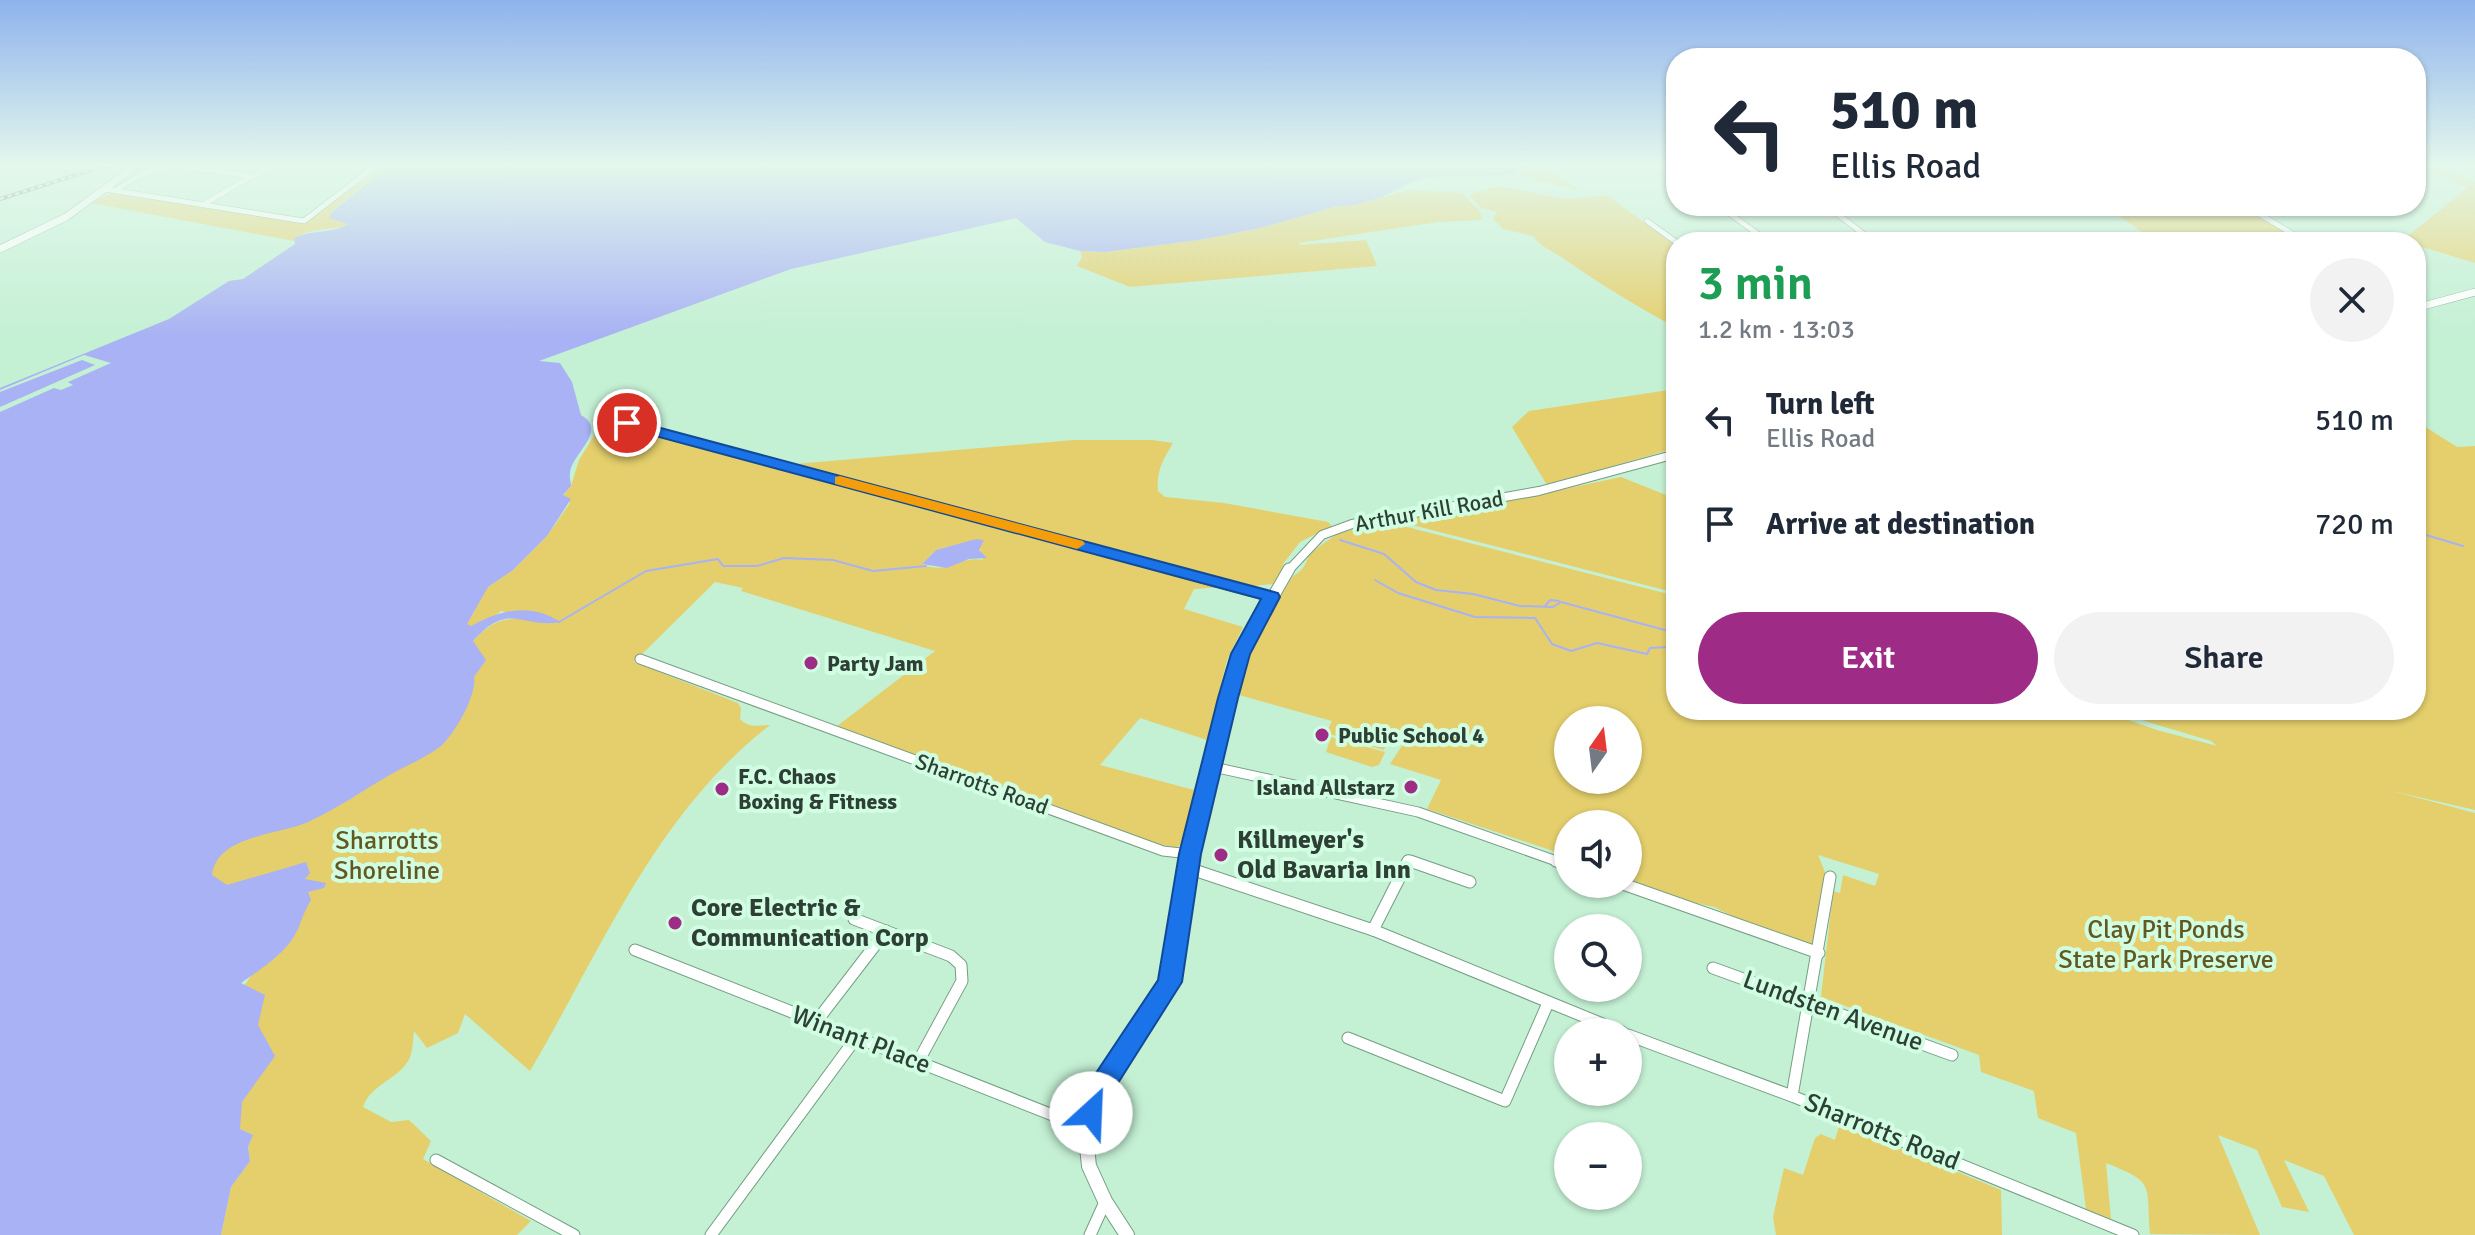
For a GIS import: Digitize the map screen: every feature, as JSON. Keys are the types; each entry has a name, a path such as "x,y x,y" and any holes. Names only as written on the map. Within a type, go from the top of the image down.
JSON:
{"street":[{"path":"0,249 56,222"},
{"path":"1648,222 1666,235"},
{"path":"2272,222 2289,232"},
{"path":"2426,305 2475,292"},
{"path":"627,423 1271,597"},
{"name":"Arthur Kill Road","path":"1127,1235 1105,1201 1089,1166 1088,1129 1096,1097 1170,982 1190,854 1240,654 1271,597 1300,553 1322,535 1378,518 1539,491 1666,457"},
{"name":"Sharrotts Road","path":"640,659 1163,851 1190,854"},
{"path":"1213,767 1418,812 1554,860"},
{"path":"1373,930 1408,860 1470,882"},
{"path":"1188,868 1373,930 1586,1018"},
{"path":"1792,1096 1830,877"},
{"path":"1642,891 1819,953"},
{"path":"854,919 951,956 961,965 962,981 918,1062"},
{"path":"816,1022 886,931"},
{"name":"Winant Place","path":"635,950 1088,1129"},
{"name":"Lundsten Avenue","path":"1713,968 1952,1055"},
{"path":"1348,1038 1505,1101 1548,1003"},
{"path":"711,1235 856,1038"},
{"name":"Sharrotts Road","path":"1642,1040 1792,1096 2133,1235"},
{"path":"436,1160 574,1235"},
{"path":"1090,1235 1105,1201"}],"green space":[{"path":"191,222 296,222 350,223 306,233 294,241"},
{"path":"1282,222 1445,222 1299,243 1366,240 1377,266 1130,287 1077,266 1082,257 1080,251 1105,252 1199,240"},
{"path":"1496,222 1643,222 1666,239 1666,322 1590,277 1533,236 1503,229"},
{"path":"2127,222 2268,222 2285,232 2142,232"},
{"path":"2426,222 2475,222 2475,263 2426,248 2426,232 2413,232"},
{"path":"1666,390 1666,451 1547,485 1512,427 1529,411"},
{"name":"Sharrotts Shoreline","path":"604,416 625,425 1223,587 1194,589 1184,609 1243,627 1227,660 1207,740 1140,718 1100,765 1198,791 1184,842 1176,848 1145,841 836,727 935,651 741,591 743,588 715,582 634,662 738,703 740,719 747,724 770,725 730,760 694,799 663,841 607,931 530,1071 465,1014 458,1033 427,1048 414,1031 411,1054 406,1064 372,1092 363,1107 391,1122 409,1120 431,1141 423,1159 531,1221 517,1235 221,1235 231,1187 250,1161 248,1147 253,1135 240,1129 230,1006 276,940 0,907 474,677 473,641 494,624 513,619 560,622 501,611 458,648 466,658 461,675 456,678 449,675 447,654 478,601 488,587 513,570 547,536 570,503 563,496 571,486 579,460 595,434 593,420","holes":["977,539 983,560 967,560 939,568 922,564 936,550"]},
{"name":"Clay Pit Ponds State Park Preserve","path":"2426,427 2457,447 2475,446 2475,810 2392,791 2475,813 2475,1235 2354,1235 2324,1176 2284,1160 2309,1212 2282,1207 2257,1150 2218,1135 2260,1235 2150,1234 2145,1187 2133,1175 2106,1163 2111,1219 2086,1209 2076,1133 2038,1118 2034,1091 1981,1072 1979,1055 1821,997 1833,891 1840,893 1843,875 1875,886 1879,874 1818,855 1827,877 1815,944 1807,944 1750,925 1714,907 1674,898 1642,884 1642,810 1554,810 1554,851 1427,809 1441,780 1390,764 1405,741 1390,737 1384,750 1356,742 1362,729 1353,741 1326,733 1332,721 1239,695 1257,632 1293,576 1304,567 1310,553 1337,534 1384,521 1666,593 1666,720 2128,720 2217,746 2211,741 2141,720 2426,720"},
{"path":"1074,440 1173,443 1158,477 1158,491 1165,497 1224,503 1328,522 1332,526 1300,542 1283,564 1284,568 1273,584 1245,587 784,465"},
{"path":"1621,477 1666,495 1666,590 1393,520 1493,504"},
{"path":"1331,737 1385,752 1379,765 1372,767 1326,752"},
{"path":"1840,1123 2001,1190 2002,1235 1776,1235 1773,1217 1784,1168 1803,1175 1815,1138 1821,1134 1835,1140"}],"water":[{"path":"341,222 1000,222 791,269 539,361 560,363 572,382 581,415 589,421 590,435 572,466 571,486 563,495 571,499 547,536 513,570 488,587 467,624 471,626 515,610 538,612 561,622 506,619 486,629 473,641 486,660 474,677 472,694 464,714 441,746 319,817 237,844 216,862 212,875 227,885 306,862 310,873 305,879 326,883 324,888 308,892 311,900 293,938 273,959 241,983 265,995 258,1025 275,1056 242,1102 240,1129 253,1135 248,1147 250,1161 231,1187 221,1235 0,1235 0,388 169,319 229,281 243,279 295,244 294,238 348,224"},
{"path":"1020,222 1282,222 1199,240 1105,252 1080,251 1045,242"},
{"path":"976,539 984,540 979,550 987,558 969,559 947,568 922,564 936,550"}],"pier":[{"path":"84,355 111,363 68,382 73,385 61,390 54,388 0,412 0,407 95,365 82,360 0,390"}],"waterway":[{"path":"2426,535 2463,546"},
{"path":"1340,540 1384,554 1416,582 1436,590 1473,594 1520,606 1553,607 1561,602 1666,630"},
{"path":"559,622 646,571 718,559 723,566 757,566 784,558 833,560 873,571 926,566"},
{"path":"1375,580 1398,593 1475,617 1535,618 1552,644 1571,651 1597,643 1647,654 1650,648 1666,647"},
{"path":"1545,606 1550,600 1559,601"}],"slow traffic":[{"path":"840,481 1077,544"}],"place":[{"name":"Party Jam","path":"811,663"},
{"name":"Public School 4","path":"1322,735"},
{"name":"Island Allstarz","path":"1411,787"},
{"name":"F.C. Chaos Boxing & Fitness","path":"722,789"},
{"name":"Killmeyer's Old Bavaria Inn","path":"1221,855"},
{"name":"Core Electric & Communication Corp","path":"675,923"}],"route":[{"path":"627,423 1271,597 1240,654 1228,698 1190,854 1173,974 1163,996 1103,1084 1091,1113"}]}
